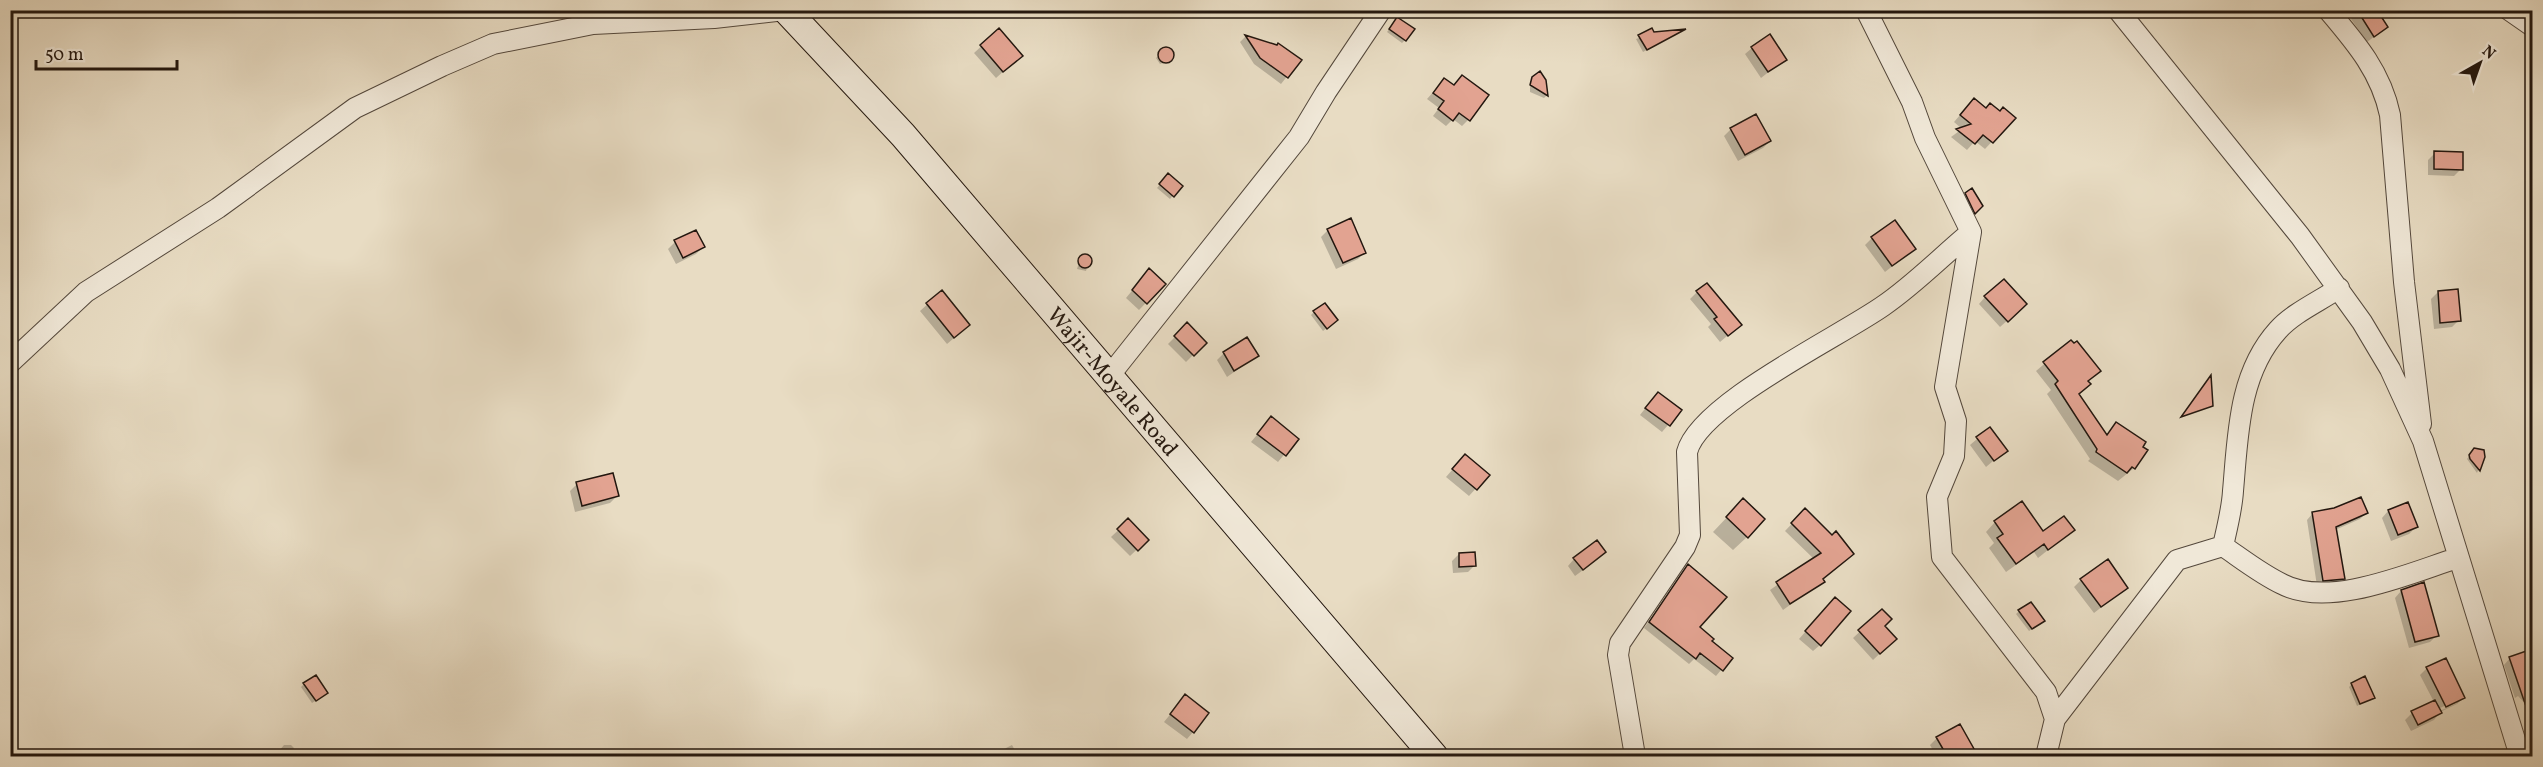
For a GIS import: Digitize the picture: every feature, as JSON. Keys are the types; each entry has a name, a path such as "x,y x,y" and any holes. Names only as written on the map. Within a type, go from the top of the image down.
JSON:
{"main road":[{"name":"Wajir-Moyale Road","path":"786,10 903,135 1434,756"}],"street":[{"path":"10,363 86,292 218,208 355,108 442,66 493,44 593,24 714,18 786,10"},
{"path":"1110,375 1299,137 1381,10"},
{"path":"1866,10 1912,102 1925,138 1971,232 1945,387 1956,421 1954,456 1937,497 1942,557 2046,692 2055,719"},
{"path":"2118,10 2241,160 2338,288 2390,369 2423,441 2457,558 2520,756"},
{"path":"2328,10 2372,66 2385,90 2390,115 2404,282 2423,441"},
{"path":"2509,10 2532,26"},
{"path":"1635,756 1618,655 1628,628 1690,535 1687,452 1689,441 1697,431 1749,388 1884,306 1971,232"},
{"path":"2223,546 2233,493 2235,449 2244,398 2253,371 2278,330 2338,288"},
{"path":"2046,756 2055,719 2177,560 2223,546 2283,585 2307,592 2334,592 2371,585 2457,558"}],"building":[{"path":"2357,10 2377,10 2388,27 2374,37"},
{"path":"1397,17 1415,29 1406,41 1389,29"},
{"path":"999,28 1023,56 1003,72 980,45"},
{"path":"1652,28 1654,32 1686,29 1647,50 1638,35"},
{"path":"1770,34 1787,60 1768,72 1751,47"},
{"path":"1245,35 1277,45 1278,43 1302,60 1288,78 1260,58"},
{"path":"1166,47 1174,55 1166,63 1158,55"},
{"path":"1540,71 1546,80 1548,96 1530,85 1532,77"},
{"path":"1462,75 1489,95 1470,121 1459,113 1453,121 1438,109 1444,101 1433,93 1444,78 1454,85"},
{"path":"1974,98 1986,108 1990,103 2000,111 2003,107 2016,118 1993,143 1983,135 1975,144 1956,129 1971,124 1960,115"},
{"path":"1756,114 1771,141 1745,155 1730,128"},
{"path":"2434,151 2463,152 2463,170 2434,169"},
{"path":"1168,173 1183,186 1174,197 1159,184"},
{"path":"1972,188 1983,206 1975,214 1965,193"},
{"path":"1351,218 1366,253 1343,263 1327,229"},
{"path":"1895,220 1916,249 1892,266 1871,237"},
{"path":"696,230 705,247 683,258 674,240"},
{"path":"1082,254 1088,254 1092,261 1088,268 1082,268 1078,264 1078,258"},
{"path":"1149,268 1166,284 1147,304 1132,290"},
{"path":"2004,279 2027,304 2008,322 1984,296"},
{"path":"1707,283 1742,325 1728,336 1714,319 1717,317 1696,291"},
{"path":"2458,289 2461,321 2440,323 2438,291"},
{"path":"942,290 970,325 954,338 926,303"},
{"path":"1325,303 1338,320 1327,329 1313,311"},
{"path":"1187,322 1207,343 1194,356 1174,336"},
{"path":"1247,337 1259,356 1234,371 1223,352"},
{"path":"2071,340 2074,343 2077,341 2101,371 2088,381 2091,384 2079,394 2107,435 2116,422 2146,442 2143,447 2148,450 2135,469 2132,467 2127,473 2096,452 2097,449 2055,384 2058,381 2043,362"},
{"path":"2211,375 2213,406 2181,417"},
{"path":"1658,392 1682,410 1670,426 1645,408"},
{"path":"1271,416 1299,439 1286,456 1257,434"},
{"path":"1990,427 2008,451 1994,461 1976,437"},
{"path":"2474,448 2484,450 2485,457 2480,471 2470,459 2469,455"},
{"path":"1465,454 1490,475 1477,490 1452,469"},
{"path":"613,473 619,496 582,506 576,482"},
{"path":"2361,497 2368,513 2336,527 2345,579 2323,581 2312,512 2334,508"},
{"path":"1743,498 1765,519 1748,538 1726,517"},
{"path":"2022,501 2043,531 2064,516 2075,530 2048,550 2044,544 2016,564 1997,538 2003,534 1994,521"},
{"path":"2408,502 2418,527 2398,535 2388,510"},
{"path":"1805,508 1832,535 1836,531 1854,554 1823,579 1825,582 1790,604 1776,582 1821,553 1791,523"},
{"path":"1128,518 1149,540 1138,551 1117,529"},
{"path":"1597,540 1606,552 1583,570 1573,558"},
{"path":"1475,552 1476,566 1459,567 1459,553"},
{"path":"2108,559 2128,588 2101,607 2080,579"},
{"path":"1688,564 1727,597 1700,627 1714,639 1712,641 1733,658 1723,671 1700,653 1696,659 1649,622"},
{"path":"2424,582 2439,636 2415,642 2401,590"},
{"path":"1835,597 1851,611 1821,646 1805,631"},
{"path":"2031,602 2045,621 2032,629 2018,610"},
{"path":"1882,609 1892,619 1885,626 1897,639 1880,654 1858,630"},
{"path":"2532,649 2532,717 2530,718 2509,657"},
{"path":"2446,658 2465,698 2446,707 2426,667"},
{"path":"316,675 328,693 316,701 303,683"},
{"path":"2365,676 2375,698 2360,704 2351,683"},
{"path":"1185,694 1209,713 1194,733 1170,714"},
{"path":"2435,700 2442,713 2418,725 2411,711"},
{"path":"1960,724 1978,756 1947,756 1936,737"}]}
